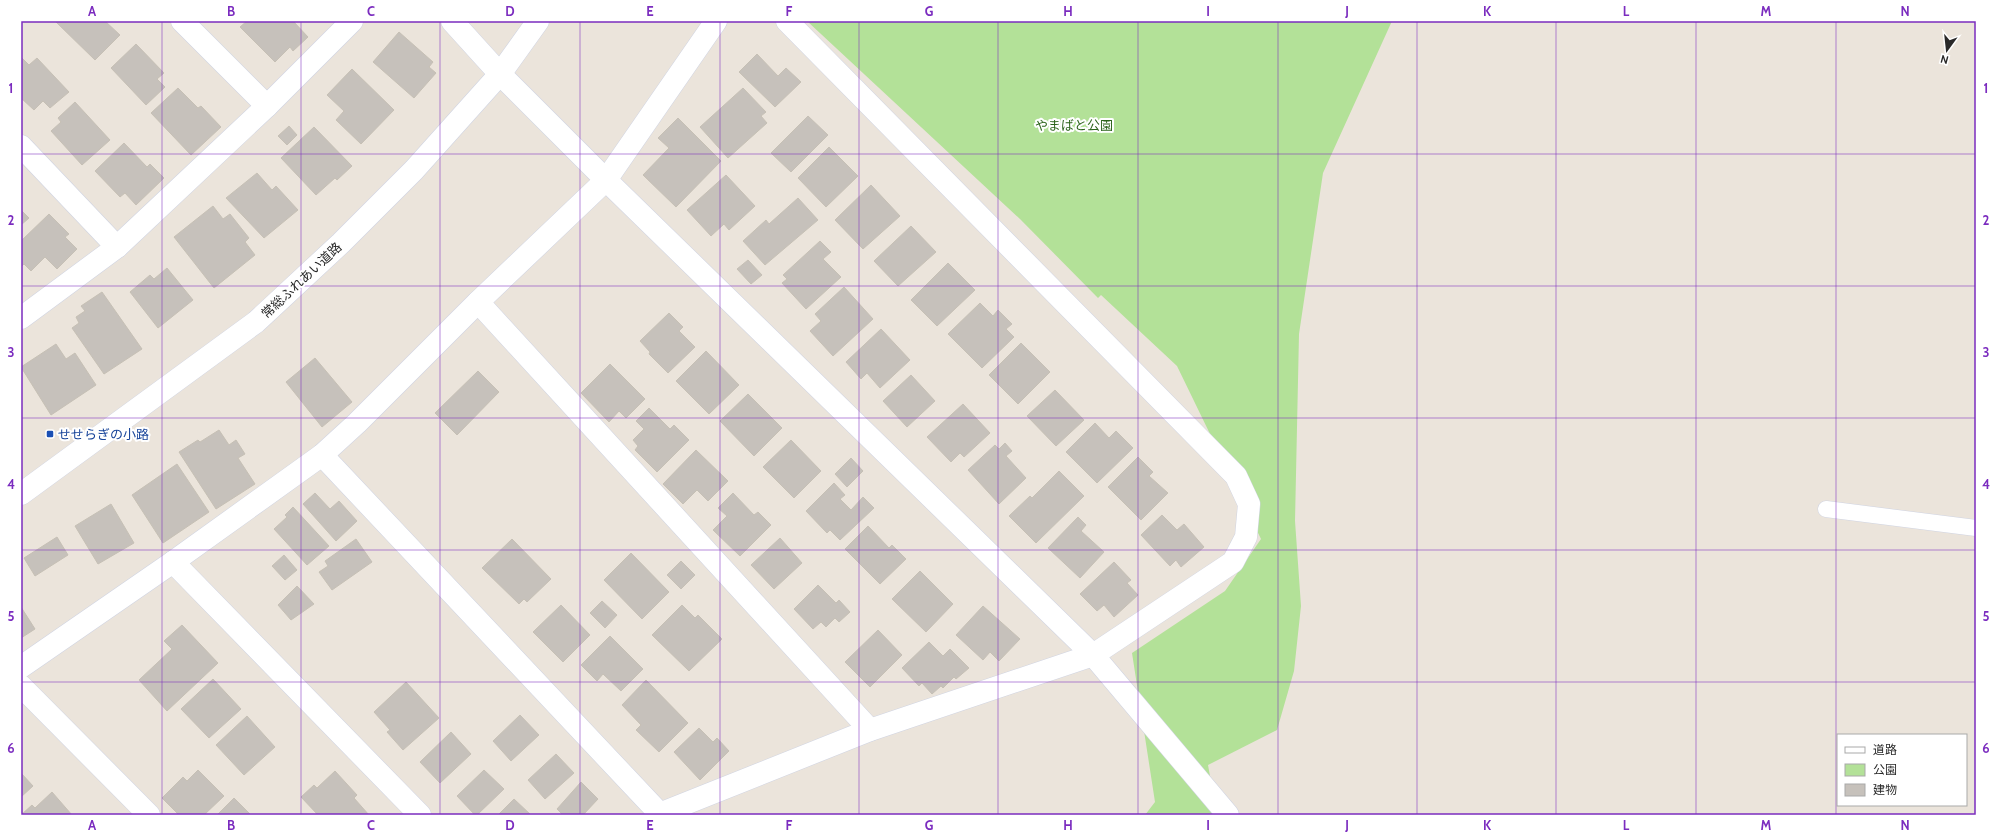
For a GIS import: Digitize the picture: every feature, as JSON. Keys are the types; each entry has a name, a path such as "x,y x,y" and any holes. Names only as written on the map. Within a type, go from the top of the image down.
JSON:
{"street":[{"path":"182,21 267,106"},
{"path":"21,318 117,247 267,106 352,21"},
{"path":"452,21 500,74 606,180 1093,655 1228,815"},
{"name":"常総ふれあい道路","path":"21,494 256,322 341,243 391,192 500,74 538,21"},
{"path":"21,667 173,562 322,455 478,302 606,180 716,21"},
{"path":"322,455 660,815 870,730 1093,655 1233,562 1246,537 1249,504 1236,476 787,21"},
{"path":"21,146 117,247"},
{"path":"478,302 870,730"},
{"path":"173,562 420,815"},
{"path":"21,686 149,815"}],"lane":[{"path":"1826,509 1976,528"}],"green space":[{"name":"やまばと公園","path":"807,21 1392,21 1323,173 1299,334 1295,521 1301,606 1294,671 1277,730 1208,765 1217,815 1145,815 1155,802 1132,653 1225,591 1261,539 1177,366 1101,295 1098,298 1020,219"}],"building":[{"path":"55,21 105,21 120,35 95,60"},
{"path":"247,21 293,21 308,37 293,51 290,47 275,62 240,27"},
{"path":"399,32 433,62 429,67 436,73 414,98 373,62"},
{"path":"136,44 164,73 157,79 165,87 146,105 111,68"},
{"path":"757,54 778,76 786,68 801,82 775,107 739,72"},
{"path":"21,57 29,65 37,58 69,92 50,108 43,101 34,110 21,98"},
{"path":"352,69 394,110 361,144 336,120 344,111 327,95"},
{"path":"178,88 198,108 201,106 221,127 191,155 151,113"},
{"path":"743,88 766,112 761,116 767,123 728,158 700,127"},
{"path":"75,102 110,140 82,165 51,131 61,122 58,118"},
{"path":"808,116 828,135 791,172 771,153"},
{"path":"678,118 721,161 676,207 643,175 669,148 658,138"},
{"path":"289,126 297,135 287,145 278,136"},
{"path":"314,127 352,166 337,180 335,178 316,195 281,158"},
{"path":"124,143 147,167 150,164 164,178 136,205 125,193 120,197 95,171"},
{"path":"829,147 858,176 826,207 798,178"},
{"path":"257,173 272,190 276,186 298,210 264,238 226,198"},
{"path":"726,175 755,206 729,230 724,224 711,236 687,210"},
{"path":"871,185 900,216 863,249 835,220"},
{"path":"798,198 818,220 765,265 743,241 766,220 769,224"},
{"path":"213,206 223,219 230,214 249,238 245,242 255,255 214,288 174,237"},
{"path":"21,210 29,218 21,225"},
{"path":"49,214 69,234 65,237 77,249 57,269 45,257 31,271 24,264 21,267 21,241"},
{"path":"911,226 936,252 898,286 874,261"},
{"path":"820,241 831,252 823,259 841,277 806,309 782,283 787,279 783,275"},
{"path":"748,260 762,275 751,284 737,269"},
{"path":"948,263 975,290 937,326 911,300"},
{"path":"167,268 193,300 158,328 130,292 150,275 154,279"},
{"path":"844,287 873,319 833,356 810,331 821,321 815,314"},
{"path":"102,292 142,349 104,374 72,328 79,323 76,317 85,311 81,306"},
{"path":"980,303 993,316 998,310 1012,324 1006,329 1014,337 982,368 948,334"},
{"path":"669,313 683,327 679,331 695,347 668,373 649,354 650,352 640,341"},
{"path":"881,329 910,360 880,388 867,373 861,379 846,362"},
{"path":"1021,343 1050,372 1018,404 989,375"},
{"path":"56,344 66,359 75,353 96,385 51,415 21,367"},
{"path":"706,351 739,385 709,414 676,381"},
{"path":"315,358 352,402 322,427 286,382"},
{"path":"610,364 645,399 626,418 619,411 609,422 581,393"},
{"path":"478,371 499,392 457,435 435,413"},
{"path":"911,375 935,401 907,427 883,401"},
{"path":"1055,390 1084,420 1056,446 1027,416"},
{"path":"748,394 782,428 754,456 720,421"},
{"path":"963,404 990,433 964,457 960,453 951,462 927,437"},
{"path":"649,408 670,429 674,425 689,440 657,472 635,450 638,446 633,440 644,429 636,421"},
{"path":"1095,423 1109,438 1116,431 1133,448 1097,483 1066,452"},
{"path":"219,430 229,445 236,440 245,454 238,458 255,484 216,509 179,452 198,440 200,442"},
{"path":"791,440 821,471 794,498 763,467"},
{"path":"1005,443 1012,451 1006,456 1026,478 999,504 968,470 995,445 999,449"},
{"path":"696,450 728,481 708,501 697,490 683,504 663,484"},
{"path":"1138,457 1153,472 1149,476 1168,493 1141,520 1108,487"},
{"path":"851,458 863,471 847,487 835,474"},
{"path":"177,464 209,512 163,543 132,495"},
{"path":"1059,471 1084,496 1036,543 1009,516 1030,496 1032,498"},
{"path":"834,483 845,495 840,499 851,510 863,497 874,508 840,540 830,530 827,533 806,511"},
{"path":"315,493 330,509 339,501 357,521 336,541 303,504"},
{"path":"733,493 754,515 758,512 771,525 740,556 713,530 727,516 718,508"},
{"path":"111,504 134,543 98,564 75,526"},
{"path":"293,507 329,546 307,565 274,529 287,517 285,515"},
{"path":"1162,515 1177,530 1184,524 1204,547 1181,567 1176,560 1170,566 1141,535"},
{"path":"1078,517 1086,525 1081,531 1104,552 1080,578 1048,548"},
{"path":"868,526 889,548 892,545 906,559 880,584 845,549"},
{"path":"57,537 68,555 35,576 24,558"},
{"path":"780,538 802,563 774,589 751,565"},
{"path":"356,539 372,562 332,590 319,572 328,566 325,561"},
{"path":"512,539 551,579 527,602 524,599 519,604 482,568"},
{"path":"631,553 669,592 642,619 604,580"},
{"path":"284,555 297,570 285,580 272,566"},
{"path":"681,561 695,575 681,589 667,575"},
{"path":"1114,562 1131,580 1127,583 1138,595 1114,617 1104,605 1097,611 1080,594"},
{"path":"920,571 953,604 926,632 892,599"},
{"path":"818,585 836,603 839,600 850,612 839,622 835,618 826,627 821,622 813,629 794,609"},
{"path":"297,586 314,604 291,620 278,605"},
{"path":"602,601 617,615 605,628 590,613"},
{"path":"561,605 590,635 563,662 533,632"},
{"path":"682,605 695,618 698,615 722,639 689,671 652,635"},
{"path":"983,606 1020,639 999,661 990,652 983,660 956,635"},
{"path":"21,607 35,629 21,638"},
{"path":"182,625 218,663 167,711 139,680 172,649 164,641"},
{"path":"878,630 902,655 870,687 845,662"},
{"path":"610,636 643,669 621,691 603,674 597,681 581,665"},
{"path":"929,642 943,656 950,649 969,668 956,679 954,677 943,688 941,686 932,694 922,683 919,686 902,668"},
{"path":"213,679 241,709 209,738 181,709"},
{"path":"646,680 688,723 659,752 636,730 641,725 622,705"},
{"path":"406,682 439,718 403,750 387,732 390,730 374,712"},
{"path":"520,715 539,735 511,761 493,741"},
{"path":"247,716 275,747 244,775 216,745"},
{"path":"699,728 713,742 717,738 729,751 700,780 674,752"},
{"path":"451,732 471,754 440,783 420,762"},
{"path":"556,754 574,773 545,799 528,780"},
{"path":"198,770 224,796 204,815 179,815 162,798 183,777 187,781"},
{"path":"484,770 504,789 477,815 475,815 457,796"},
{"path":"335,771 357,795 354,798 369,815 318,815 301,797 314,785 317,788"},
{"path":"21,773 33,786 21,797"},
{"path":"581,782 598,799 583,815 563,815 557,809"},
{"path":"52,792 72,815 21,815 32,805 35,808"},
{"path":"234,798 251,815 217,815"},
{"path":"514,799 531,815 498,815"}],"place":[{"name":"せせらぎの小路","path":"50,434"}]}
